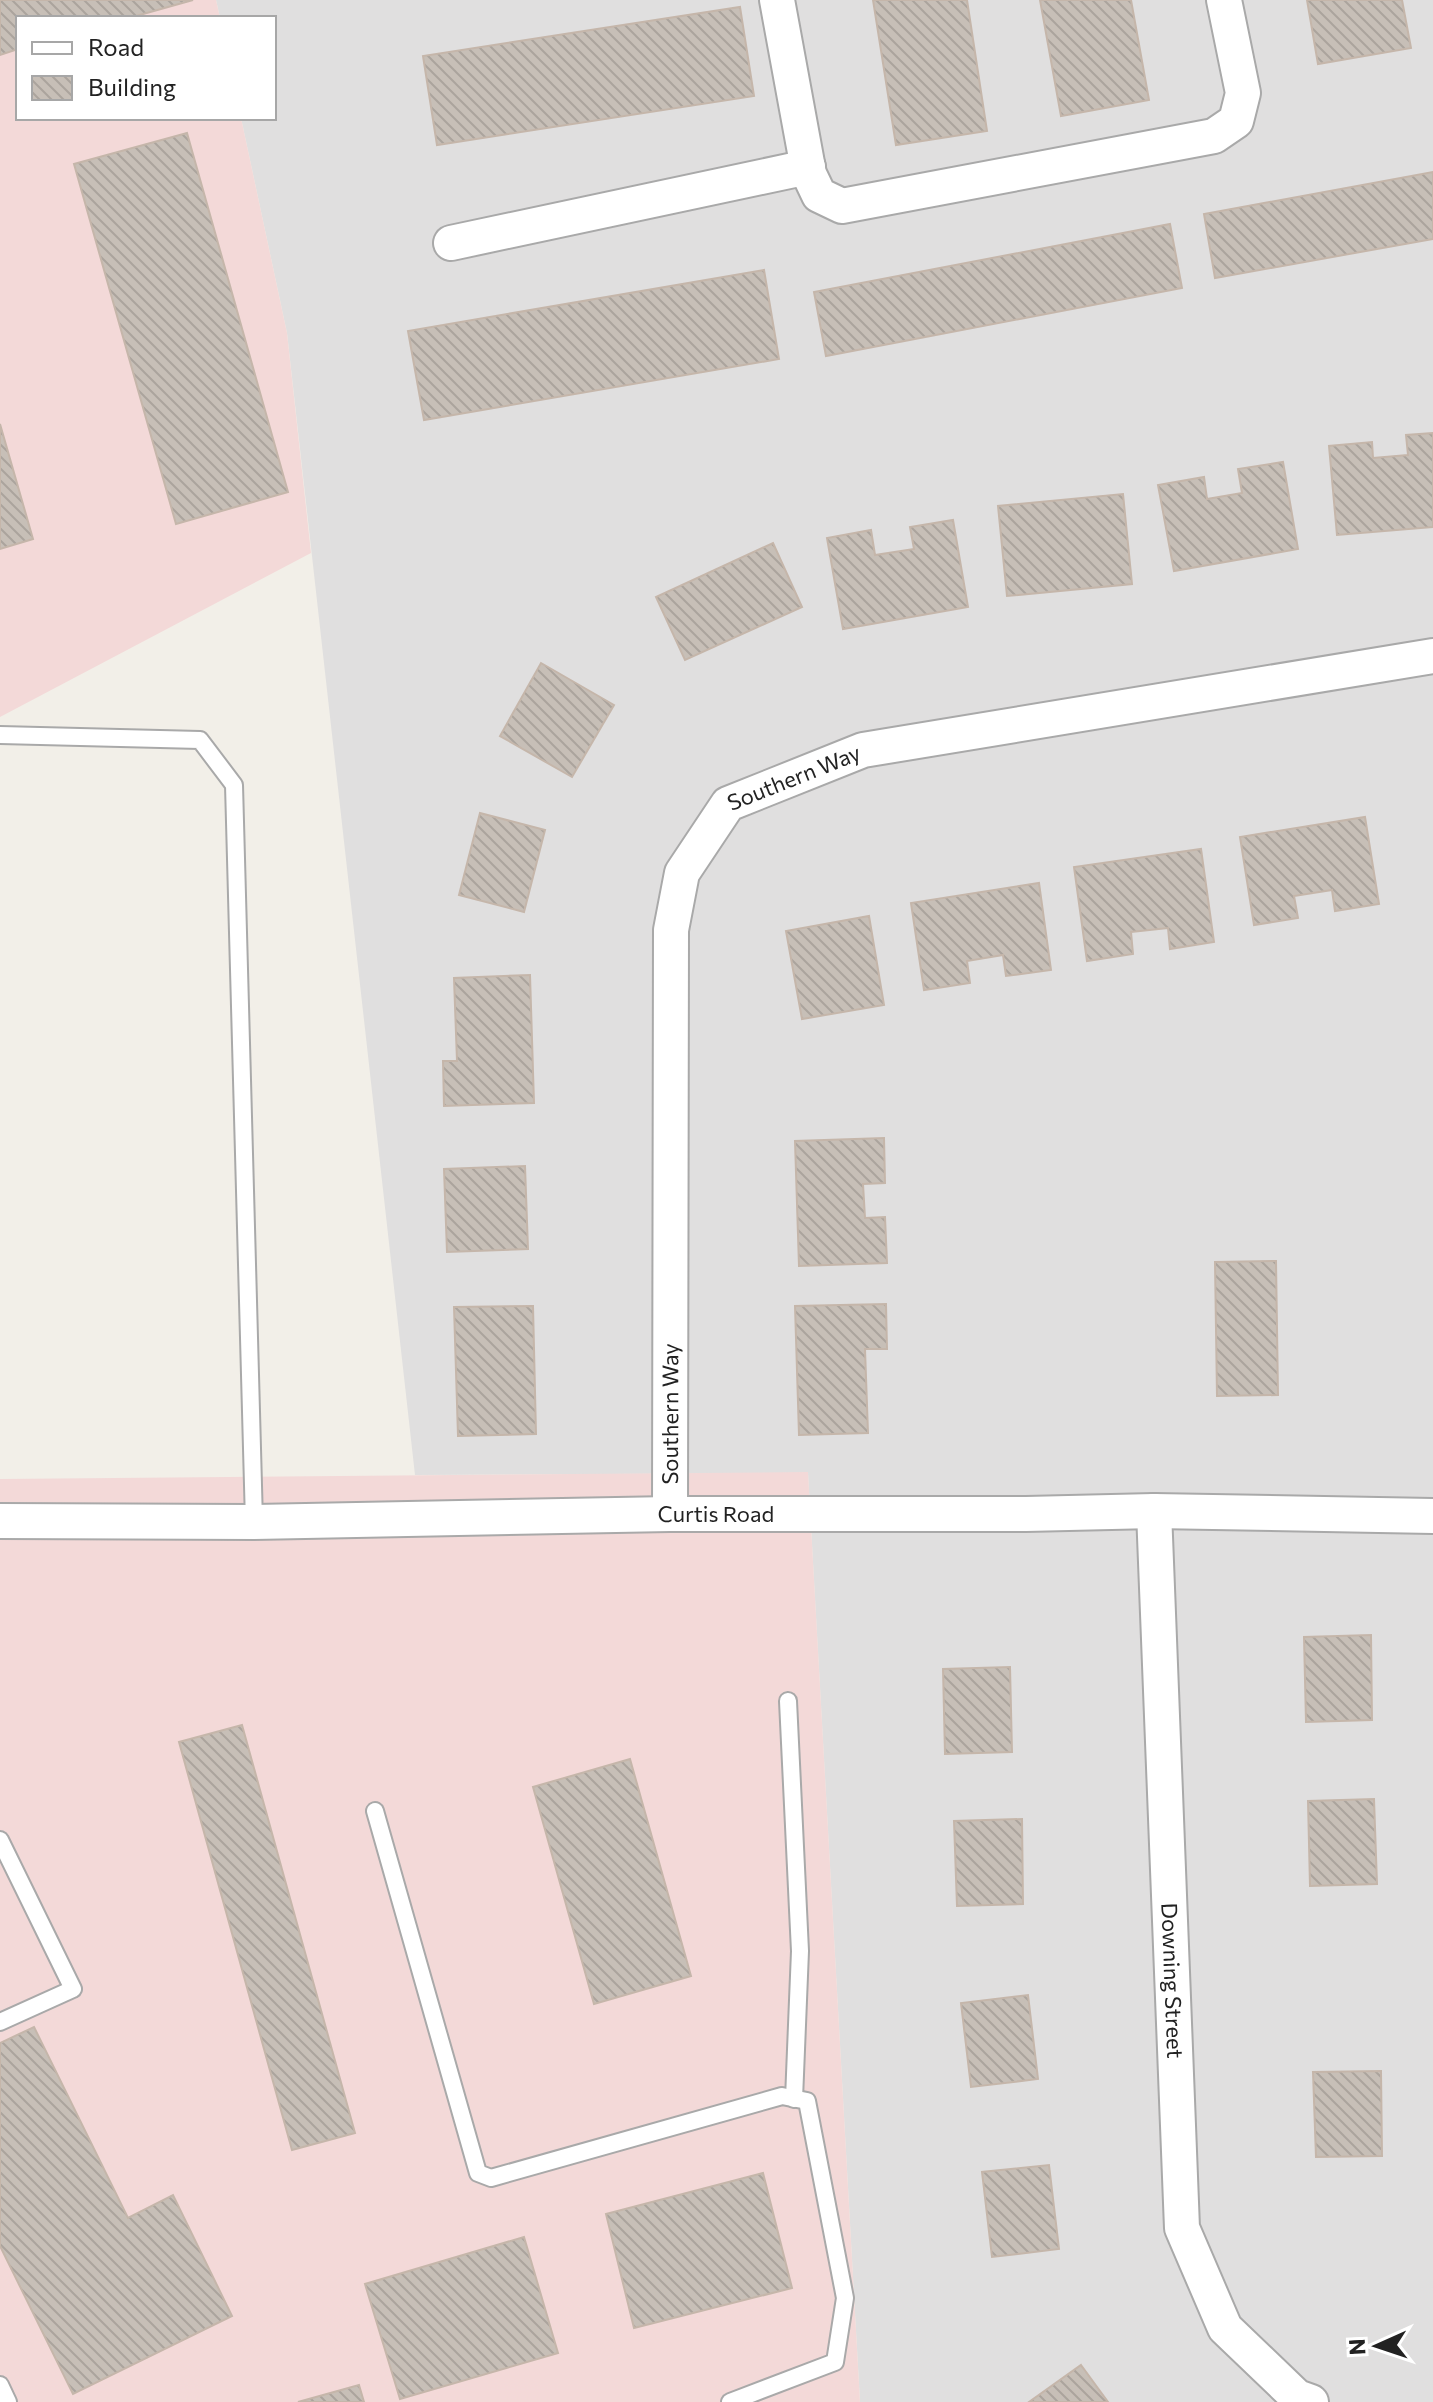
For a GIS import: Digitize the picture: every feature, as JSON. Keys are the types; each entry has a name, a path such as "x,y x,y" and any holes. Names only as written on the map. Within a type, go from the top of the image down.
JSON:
{"street":[{"path":"777,0 808,167 819,195 842,206 1214,136 1236,121 1243,93 1224,0"},
{"path":"451,243 808,167"},
{"name":"Southern Way","path":"670,1514 671,930 682,873 728,804 863,750 1433,656"},
{"name":"Curtis Road","path":"0,1521 254,1522 670,1514 1154,1511 1433,1516"},
{"name":"Downing Street","path":"1154,1511 1182,2228 1225,2328 1297,2397 1311,2402"}],"lane":[{"path":"0,735 200,740 234,785 254,1522"},
{"path":"788,1701 800,1951 794,2099"},
{"path":"375,1811 478,2173 491,2178 782,2096 807,2101 845,2298 835,2362 730,2402"},
{"path":"0,1840 73,1989 0,2022"},
{"path":"0,2385 8,2402"}],"shaded area":[{"path":"0,0 216,0 220,16 16,16 16,120 241,120 287,333 311,553 0,717"},
{"path":"216,0 1433,0 1433,2402 860,2402 808,1473 415,1475 287,333 241,120 276,120 276,16 220,16"},
{"path":"808,1472 860,2402 0,2402 0,1479"}],"building":[{"path":"0,0 193,0 136,16 16,16 16,50 0,55"},
{"path":"873,0 967,0 987,131 896,145"},
{"path":"1040,0 1131,0 1149,100 1061,116"},
{"path":"1307,0 1402,0 1411,48 1318,64"},
{"path":"740,7 754,96 437,145 423,56"},
{"path":"187,133 288,492 176,524 74,164"},
{"path":"1433,172 1433,239 1215,278 1204,214"},
{"path":"1170,224 1182,288 826,356 814,292"},
{"path":"764,270 779,359 424,420 408,331"},
{"path":"0,424 33,539 0,549"},
{"path":"1433,433 1433,527 1337,535 1329,446 1372,442 1373,458 1408,455 1406,435"},
{"path":"1283,462 1298,549 1174,571 1158,485 1204,477 1207,499 1242,493 1238,469"},
{"path":"1123,494 1132,584 1007,596 998,506"},
{"path":"953,520 968,607 843,629 827,538 871,530 875,555 914,549 910,527"},
{"path":"773,543 802,607 685,660 656,597"},
{"path":"541,663 614,705 572,777 500,736"},
{"path":"480,813 545,830 524,912 459,895"},
{"path":"1365,817 1379,904 1335,911 1332,890 1294,896 1298,918 1254,925 1240,837"},
{"path":"1201,849 1214,942 1170,949 1168,928 1131,932 1133,954 1087,961 1074,867"},
{"path":"1039,883 1051,970 1006,976 1003,955 967,961 970,983 924,990 911,903"},
{"path":"869,916 884,1005 802,1019 786,931"},
{"path":"530,975 534,1103 444,1106 443,1061 457,1061 454,978"},
{"path":"884,1138 885,1183 863,1184 865,1218 885,1217 887,1263 799,1266 795,1141"},
{"path":"525,1166 528,1249 447,1252 444,1169"},
{"path":"1276,1261 1278,1395 1217,1396 1215,1262"},
{"path":"886,1304 887,1349 865,1349 868,1433 799,1435 795,1306"},
{"path":"533,1306 536,1434 458,1436 454,1307"},
{"path":"1371,1635 1372,1720 1306,1722 1304,1637"},
{"path":"1010,1667 1012,1752 945,1754 943,1669"},
{"path":"242,1725 355,2133 292,2150 179,1742"},
{"path":"630,1759 691,1976 594,2004 533,1787"},
{"path":"1374,1799 1377,1884 1310,1886 1308,1801"},
{"path":"1022,1819 1023,1904 957,1906 954,1821"},
{"path":"1028,1995 1038,2079 971,2087 961,2003"},
{"path":"34,2027 128,2218 173,2195 232,2316 73,2394 0,2246 0,2043"},
{"path":"1381,2071 1382,2156 1316,2157 1313,2072"},
{"path":"1049,2165 1059,2249 992,2257 982,2172"},
{"path":"763,2173 792,2288 634,2328 606,2214"},
{"path":"524,2237 558,2353 400,2399 365,2284"},
{"path":"1081,2365 1108,2402 1029,2402"},
{"path":"359,2385 364,2402 298,2402"}]}
